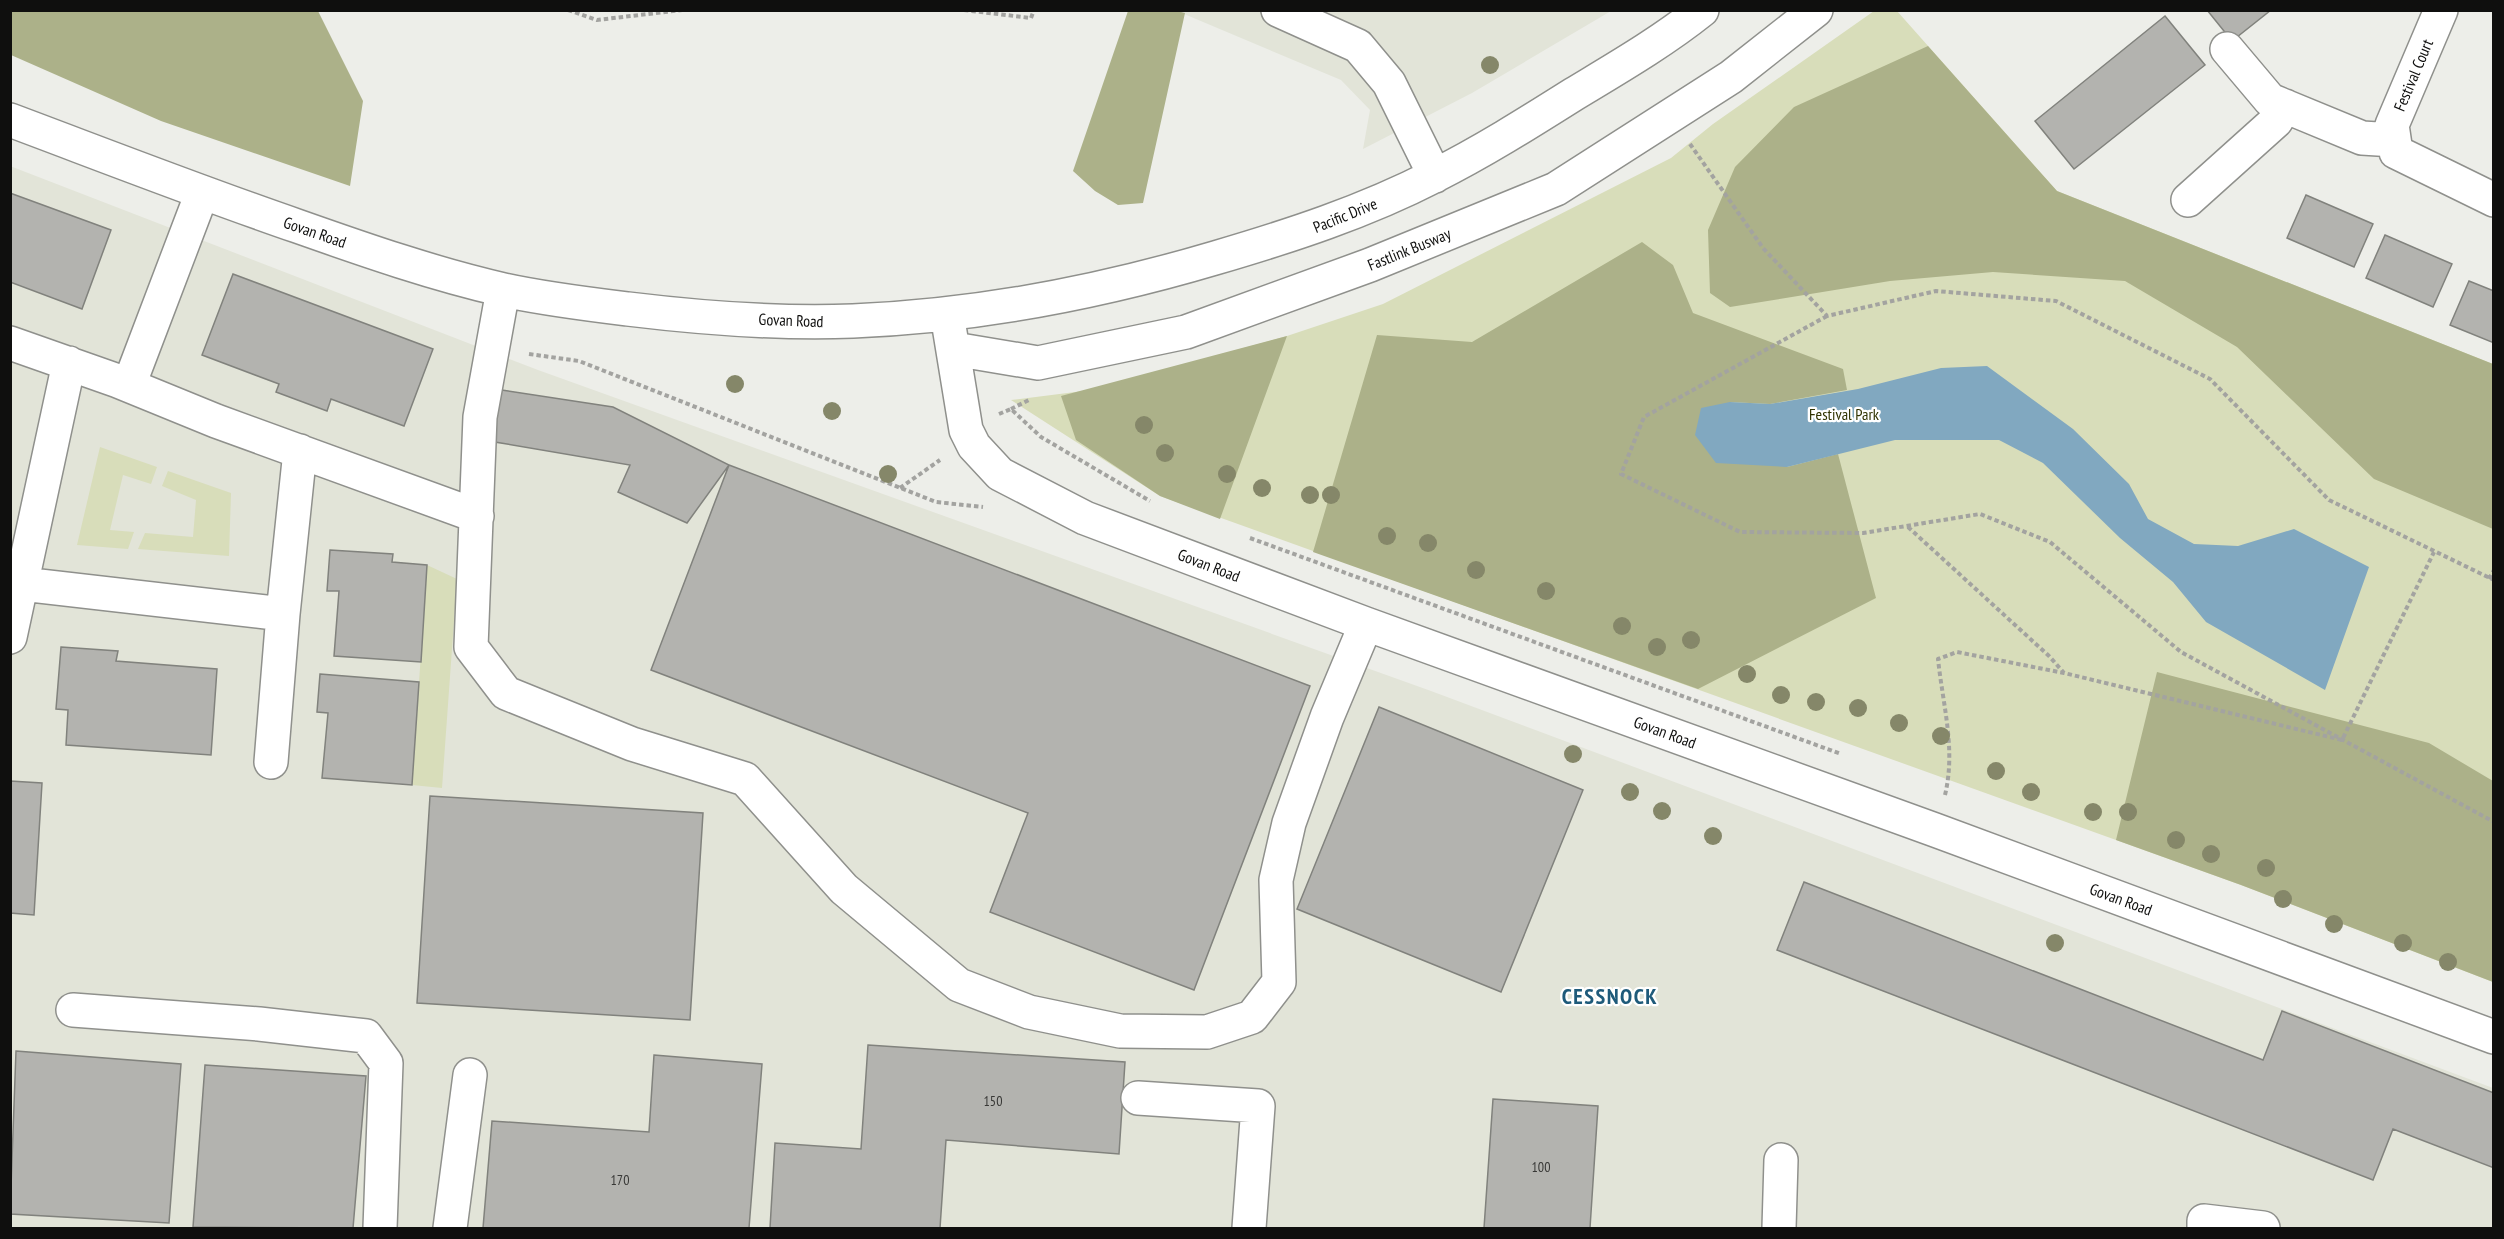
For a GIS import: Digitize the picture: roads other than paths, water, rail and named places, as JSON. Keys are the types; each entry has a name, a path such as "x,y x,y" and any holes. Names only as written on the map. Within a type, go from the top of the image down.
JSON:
{"street":[{"path":"1278,10 1358,46 1389,83 1434,176"},
{"name":"Pacific Drive","path":"947,314 1066,296 1158,275 1294,236 1362,209 1434,176 1526,124 1633,58 1702,10"},
{"name":"Fastlink Busway","path":"954,349 1038,363 1186,332 1370,265 1556,189 1731,77 1816,10"},
{"name":"Festival Court","path":"2394,140 2392,125 2441,10"},
{"path":"2227,49 2270,100 2362,138 2394,140 2396,152 2493,200"},
{"path":"2188,200 2276,122 2285,106"},
{"name":"Govan Road","path":"10,120 202,193 420,267 503,290 566,301 669,314 769,320 850,321 947,314 966,430 974,446 1000,474 1085,518 1366,624 1935,830 2493,1037"},
{"path":"129,385 202,193"},
{"path":"503,290 480,417 471,647 506,693 632,744 745,779 844,889 959,985 1029,1012 1120,1031 1208,1032 1252,1017 1279,981 1276,880 1289,823 1327,717 1366,624"},
{"path":"10,343 129,385 216,421 477,516"},
{"path":"10,637 69,363"},
{"path":"272,762 283,614 300,451"},
{"path":"22,584 283,614"},
{"path":"73,1010 259,1024 366,1036 386,1063 380,1228"},
{"path":"450,1228 470,1075"},
{"path":"1138,1098 1258,1106 1249,1228"},
{"path":"1779,1228 1781,1160"},
{"path":"2204,1228 2204,1221 2263,1228"}],"water":[{"path":"1987,366 2073,429 2129,484 2148,519 2194,544 2238,546 2294,529 2369,567 2325,690 2206,622 2173,582 2120,538 2043,463 1999,440 1895,440 1787,467 1716,463 1695,435 1701,408 1730,402 1770,404 1858,389 1941,368"}],"district":[{"name":"CESSNOCK","path":"1610,996"}],"park label":[{"name":"Festival Park","path":"1844,414"}]}
